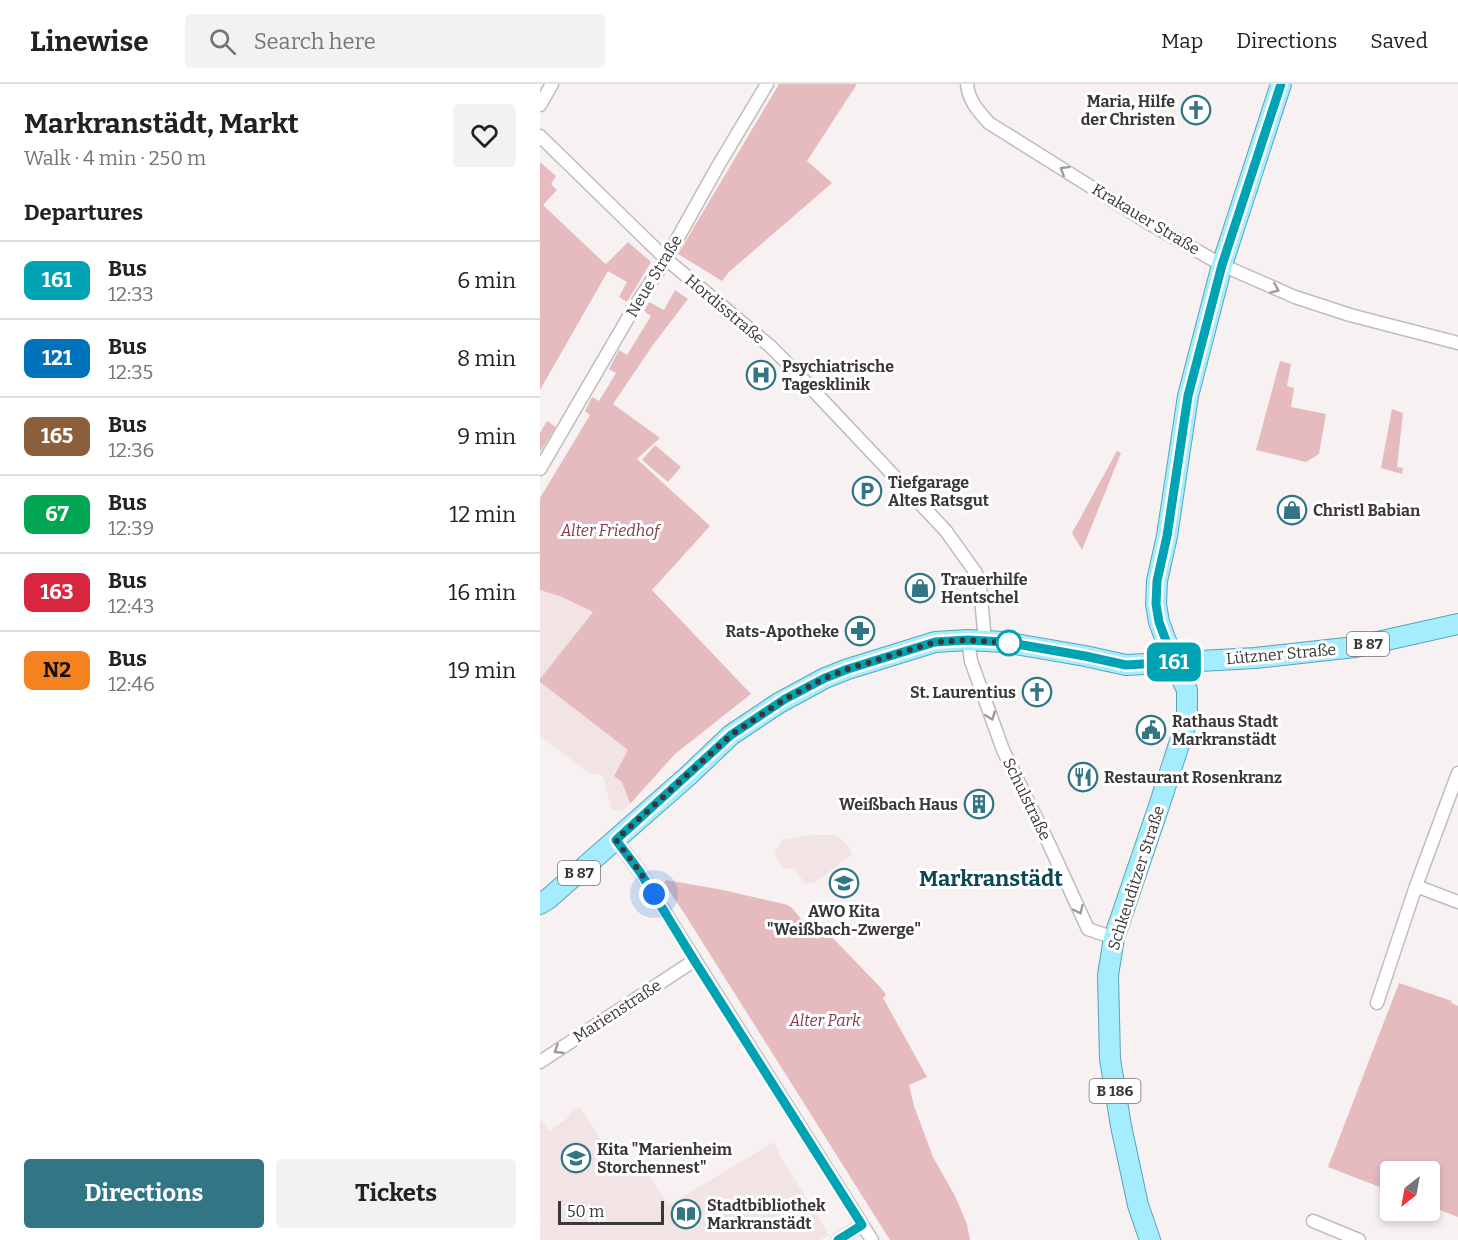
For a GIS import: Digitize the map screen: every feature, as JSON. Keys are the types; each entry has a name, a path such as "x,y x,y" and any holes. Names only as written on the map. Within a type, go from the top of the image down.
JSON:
{"main road":[{"name":"B 186","path":"1174,662 1159,622 1156,604 1157,581 1167,536 1188,396 1222,265 1281,84"},
{"name":"Lützner Straße","path":"1174,662 1255,658 1355,646 1458,624"},
{"name":"B 87","path":"540,904 616,840 731,735 785,699 848,669 935,642 976,640 1039,648 1126,665 1174,662"},
{"name":"Schkeuditzer Straße","path":"1150,1240 1136,1197 1110,1059 1108,975 1114,938 1187,720 1186,690 1174,662"}],"street":[{"path":"540,105 552,84"},
{"name":"Neue Straße","path":"540,469 635,306 666,259 767,84"},
{"name":"Krakauer Straße","path":"968,84 973,104 989,123 1147,222 1222,265 1276,290 1326,307 1458,343"},
{"name":"Hordisstraße","path":"540,136 666,259 778,354 946,531 976,573 980,587 976,640"},
{"name":"Schulstraße","path":"976,640 971,661 1003,750 1088,929 1114,938"},
{"path":"1377,1003 1416,886 1458,772"},
{"path":"616,840 640,872 872,1240"},
{"path":"1416,886 1458,902"},
{"name":"Marienstraße","path":"540,1062 694,960"},
{"path":"1313,1221 1359,1240"},
{"path":"838,1240 862,1225"}],"shaded area":[{"path":"540,590 562,597 593,612 540,679"},
{"path":"540,682 628,750 614,776 622,782 630,804 621,811 612,810 603,776 589,773 540,736"},
{"path":"811,835 836,835 853,854 814,883 805,884 794,868 783,869 774,850 779,847 782,840"},
{"path":"580,1107 621,1173 639,1162 669,1205 774,1142 829,1235 820,1240 540,1240 540,1119 549,1131"}],"green space":[{"path":"779,84 857,84 807,161 832,183 729,272 722,281 678,254"},
{"path":"540,162 556,176 551,184 557,190 543,205 600,259 606,264 628,242 651,262 627,302 619,297 627,282 608,271 540,390"},
{"name":"Alter Friedhof","path":"675,290 688,299 613,404 660,438 637,459 710,526 652,590 751,694 675,754 630,804 622,782 614,776 628,750 540,682 540,679 593,612 562,597 540,590 540,498 590,415 585,411 592,397 599,401 616,373 609,369 619,350 627,355 651,316 644,311 649,302 664,310"},
{"path":"1280,361 1291,364 1287,386 1294,388 1291,407 1326,414 1319,454 1306,462 1256,450"},
{"path":"1392,409 1403,413 1397,467 1403,468 1402,474 1381,468"},
{"path":"547,421 556,427 540,452 540,433"},
{"path":"655,445 681,467 668,482 642,460"},
{"path":"1117,451 1121,453 1082,550 1072,533"},
{"name":"Alter Park","path":"666,880 788,905 817,939 826,931 881,988 886,995 883,998 927,1077 909,1085 914,1106 933,1157 955,1196 967,1224 970,1240 890,1240 664,883"},
{"path":"1399,983 1452,1001 1451,1003 1458,1006 1458,1217 1440,1210 1440,1161 1380,1161 1380,1187 1328,1167"}],"bus line":[{"name":"161","path":"838,1240 862,1225 640,872 616,840 731,735 785,699 848,669 935,642 968,640 1004,642 1126,665 1174,662 1159,622 1156,604 1157,581 1167,536 1188,396 1222,265 1281,84"}],"place":[{"name":"Maria, Hilfe der Christen","path":"1196,110"},
{"name":"Psychiatrische Tagesklinik","path":"761,375"},
{"name":"Tiefgarage Altes Ratsgut","path":"867,491"},
{"name":"Christl Babian","path":"1292,510"},
{"name":"Trauerhilfe Hentschel","path":"920,588"},
{"name":"Rats-Apotheke","path":"860,631"},
{"name":"St. Laurentius","path":"1037,692"},
{"name":"Rathaus Stadt Markranstädt","path":"1151,730"},
{"name":"Restaurant Rosenkranz","path":"1083,777"},
{"name":"Weißbach Haus","path":"979,804"},
{"name":"AWO Kita \"Weißbach-Zwerge\"","path":"844,883"},
{"name":"Kita \"Marienheim Storchennest\"","path":"576,1158"},
{"name":"Stadtbibliothek Markranstädt","path":"686,1214"}],"district":[{"name":"Markranstädt","path":"991,878"}],"route":[{"path":"654,894 616,840 731,735 785,699 848,669 935,642 968,640 1009,643"}]}
